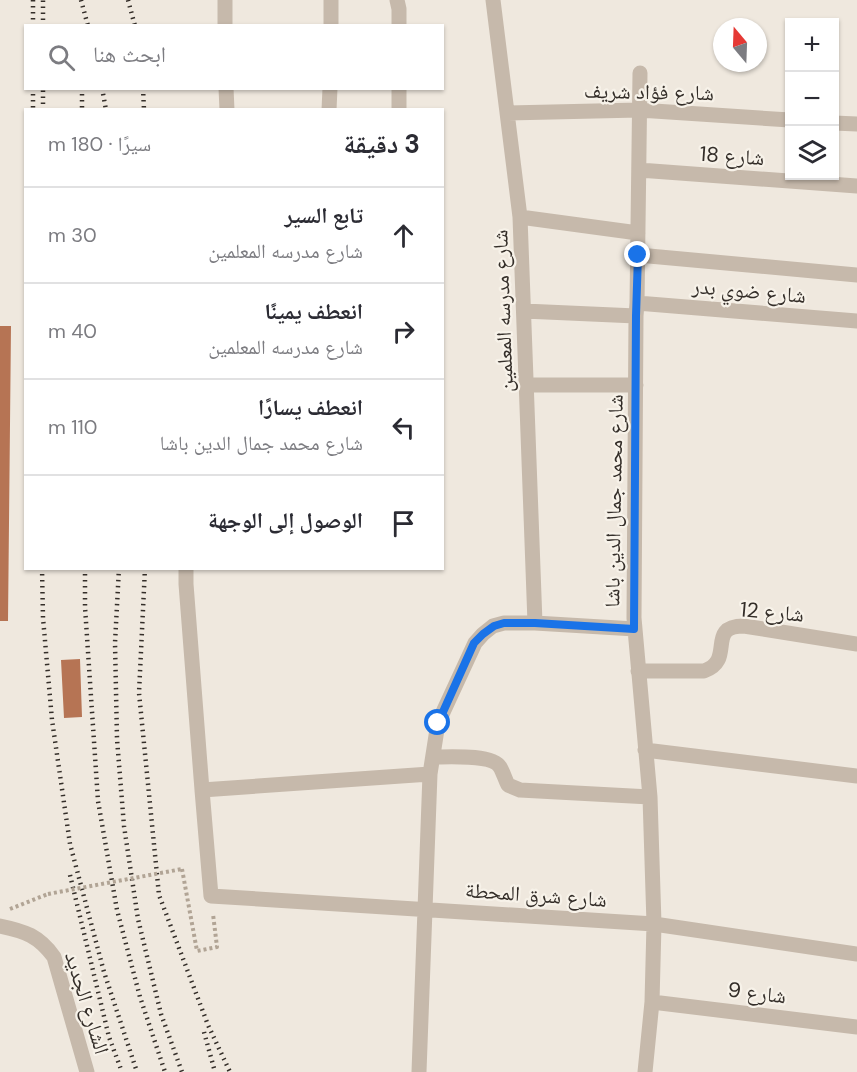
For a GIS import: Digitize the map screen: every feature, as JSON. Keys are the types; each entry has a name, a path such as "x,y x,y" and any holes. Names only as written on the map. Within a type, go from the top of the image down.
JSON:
{"street":[{"path":"225,0 225,24"},
{"path":"331,0 331,24"},
{"path":"397,0 399,24"},
{"name":"شارع مدرسه المعلمين","path":"493,0 520,217 535,623"},
{"name":"شارع محمد جمال الدين باشا","path":"640,73 634,629 650,797 654,924 652,1002 645,1072"},
{"path":"226,90 227,108"},
{"path":"329,108 330,90"},
{"path":"399,90 399,108"},
{"name":"شارع فؤاد شريف","path":"507,113 639,110 785,120"},
{"path":"839,123 857,124"},
{"name":"شارع 18","path":"639,170 857,186"},
{"path":"520,217 638,233"},
{"path":"638,255 857,275"},
{"name":"شارع ضوي بدر","path":"524,311 637,309 857,321"},
{"path":"527,385 636,385"},
{"path":"186,570 211,896"},
{"path":"419,1072 430,774 438,723 474,643 494,626 504,623 634,629"},
{"name":"شارع 12","path":"638,671 704,671 716,664 720,658 721,640 727,630 734,626 857,644"},
{"path":"645,750 857,776"},
{"path":"433,757 483,758 495,761 500,766 508,785 520,790 650,797"},
{"path":"202,790 430,774"},
{"name":"شارع شرق المحطة","path":"211,896 654,924 857,954"},
{"name":"الشارع الجديد","path":"0,926 27,933 38,939 54,957 87,1072"},
{"name":"شارع 9","path":"652,1002 857,1027"}],"path":[{"path":"8,910 48,894 182,868 197,951 217,947 211,896"}],"building":[{"path":"0,326 11,326 8,621 0,621"},
{"path":"80,659 82,717 64,718 61,660"}],"railway":[{"path":"33,0 33,24"},
{"path":"43,0 43,24"},
{"path":"81,0 87,24"},
{"path":"128,0 134,24"},
{"path":"33,90 33,108"},
{"path":"43,90 43,108"},
{"path":"82,90 82,108"},
{"path":"102,90 106,108"},
{"path":"143,90 144,108"},
{"path":"42,570 43,618 52,720 70,844 104,972 137,1072"},
{"path":"85,570 85,607 98,801 117,910 140,997 165,1072"},
{"path":"119,570 115,643 117,739 124,826 138,919 161,1014 182,1072"},
{"path":"145,570 139,693 159,895 208,1025 230,1072"},
{"path":"70,875 109,1037 122,1072"},
{"path":"204,1032 215,1072"}],"route":[{"path":"438,723 474,643 494,626 504,623 535,623 634,629 638,255"}]}
